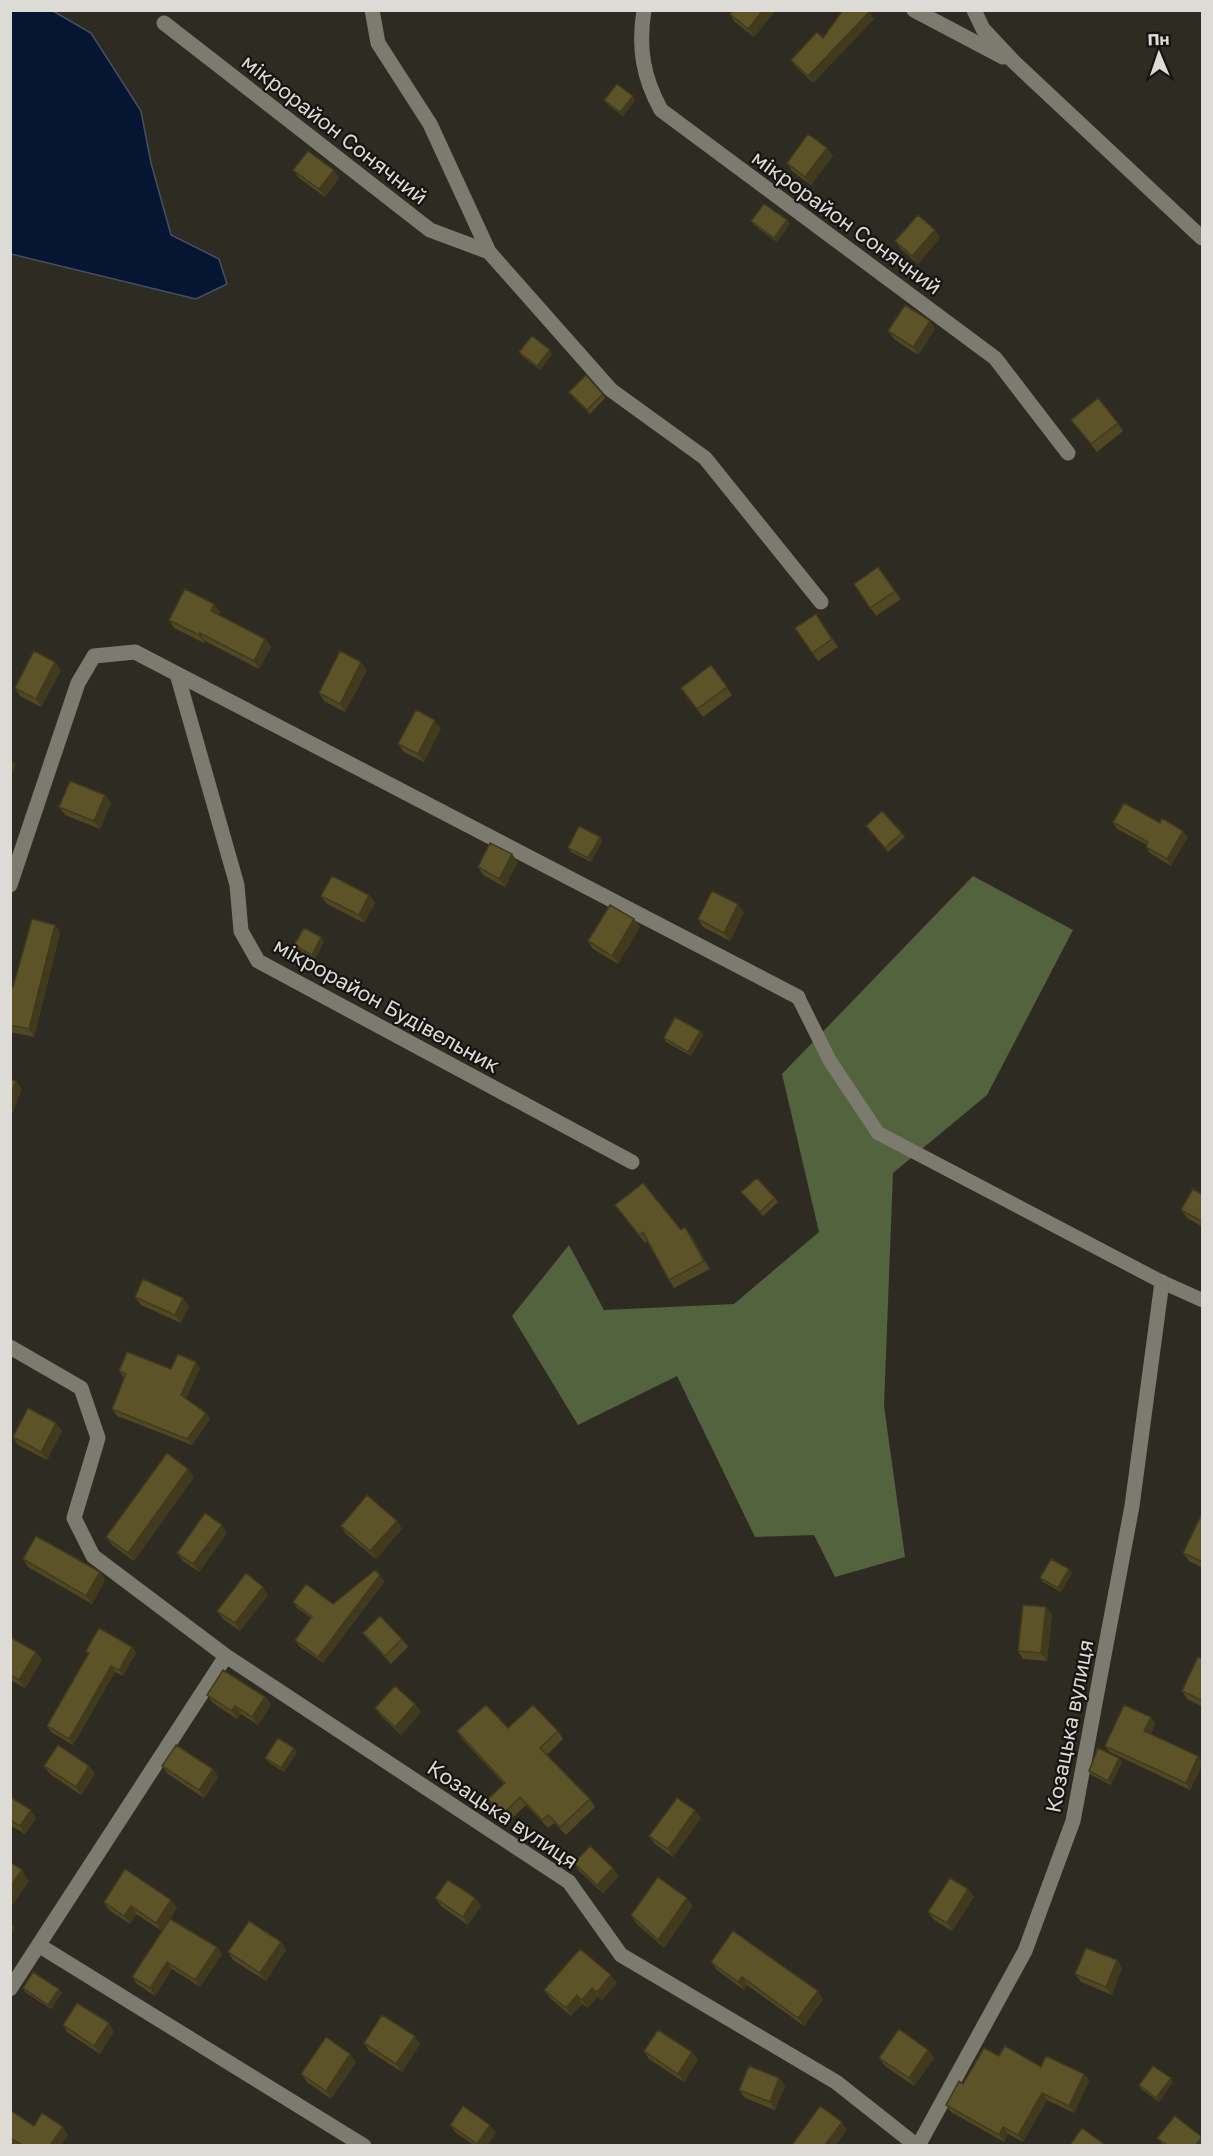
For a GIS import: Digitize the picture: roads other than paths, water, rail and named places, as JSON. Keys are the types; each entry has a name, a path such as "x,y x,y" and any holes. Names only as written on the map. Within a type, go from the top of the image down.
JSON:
{"street":[{"name":"мікрорайон Сонячний","path":"372,10 378,43 430,124 489,252 611,390 705,458 821,602"},
{"name":"мікрорайон Сонячний","path":"644,10 640,35 648,85 661,110 995,358 1068,453"},
{"path":"914,10 1014,62"},
{"path":"974,10 983,29 1014,62 1203,238"},
{"name":"мікрорайон Сонячний","path":"164,23 430,230 489,252"},
{"path":"10,885 78,683 94,656 135,652 798,997"},
{"name":"мікрорайон Будівельник","path":"177,674 237,885 241,931 258,961 632,1162"},
{"name":"Козацька вулиця","path":"10,1347 81,1388 98,1438 74,1518 93,1556 226,1656 569,1882 621,1955 836,2082 917,2145 1025,1951 1073,1821 1132,1506 1162,1282"},
{"path":"10,1989 226,1656"},
{"path":"40,1946 364,2145"}],"lane":[{"path":"798,997 830,1061 878,1133 1162,1282 1203,1300"}],"water":[{"path":"11,10 53,11 91,33 141,111 151,163 171,235 219,259 227,284 196,299 11,254"}]}
